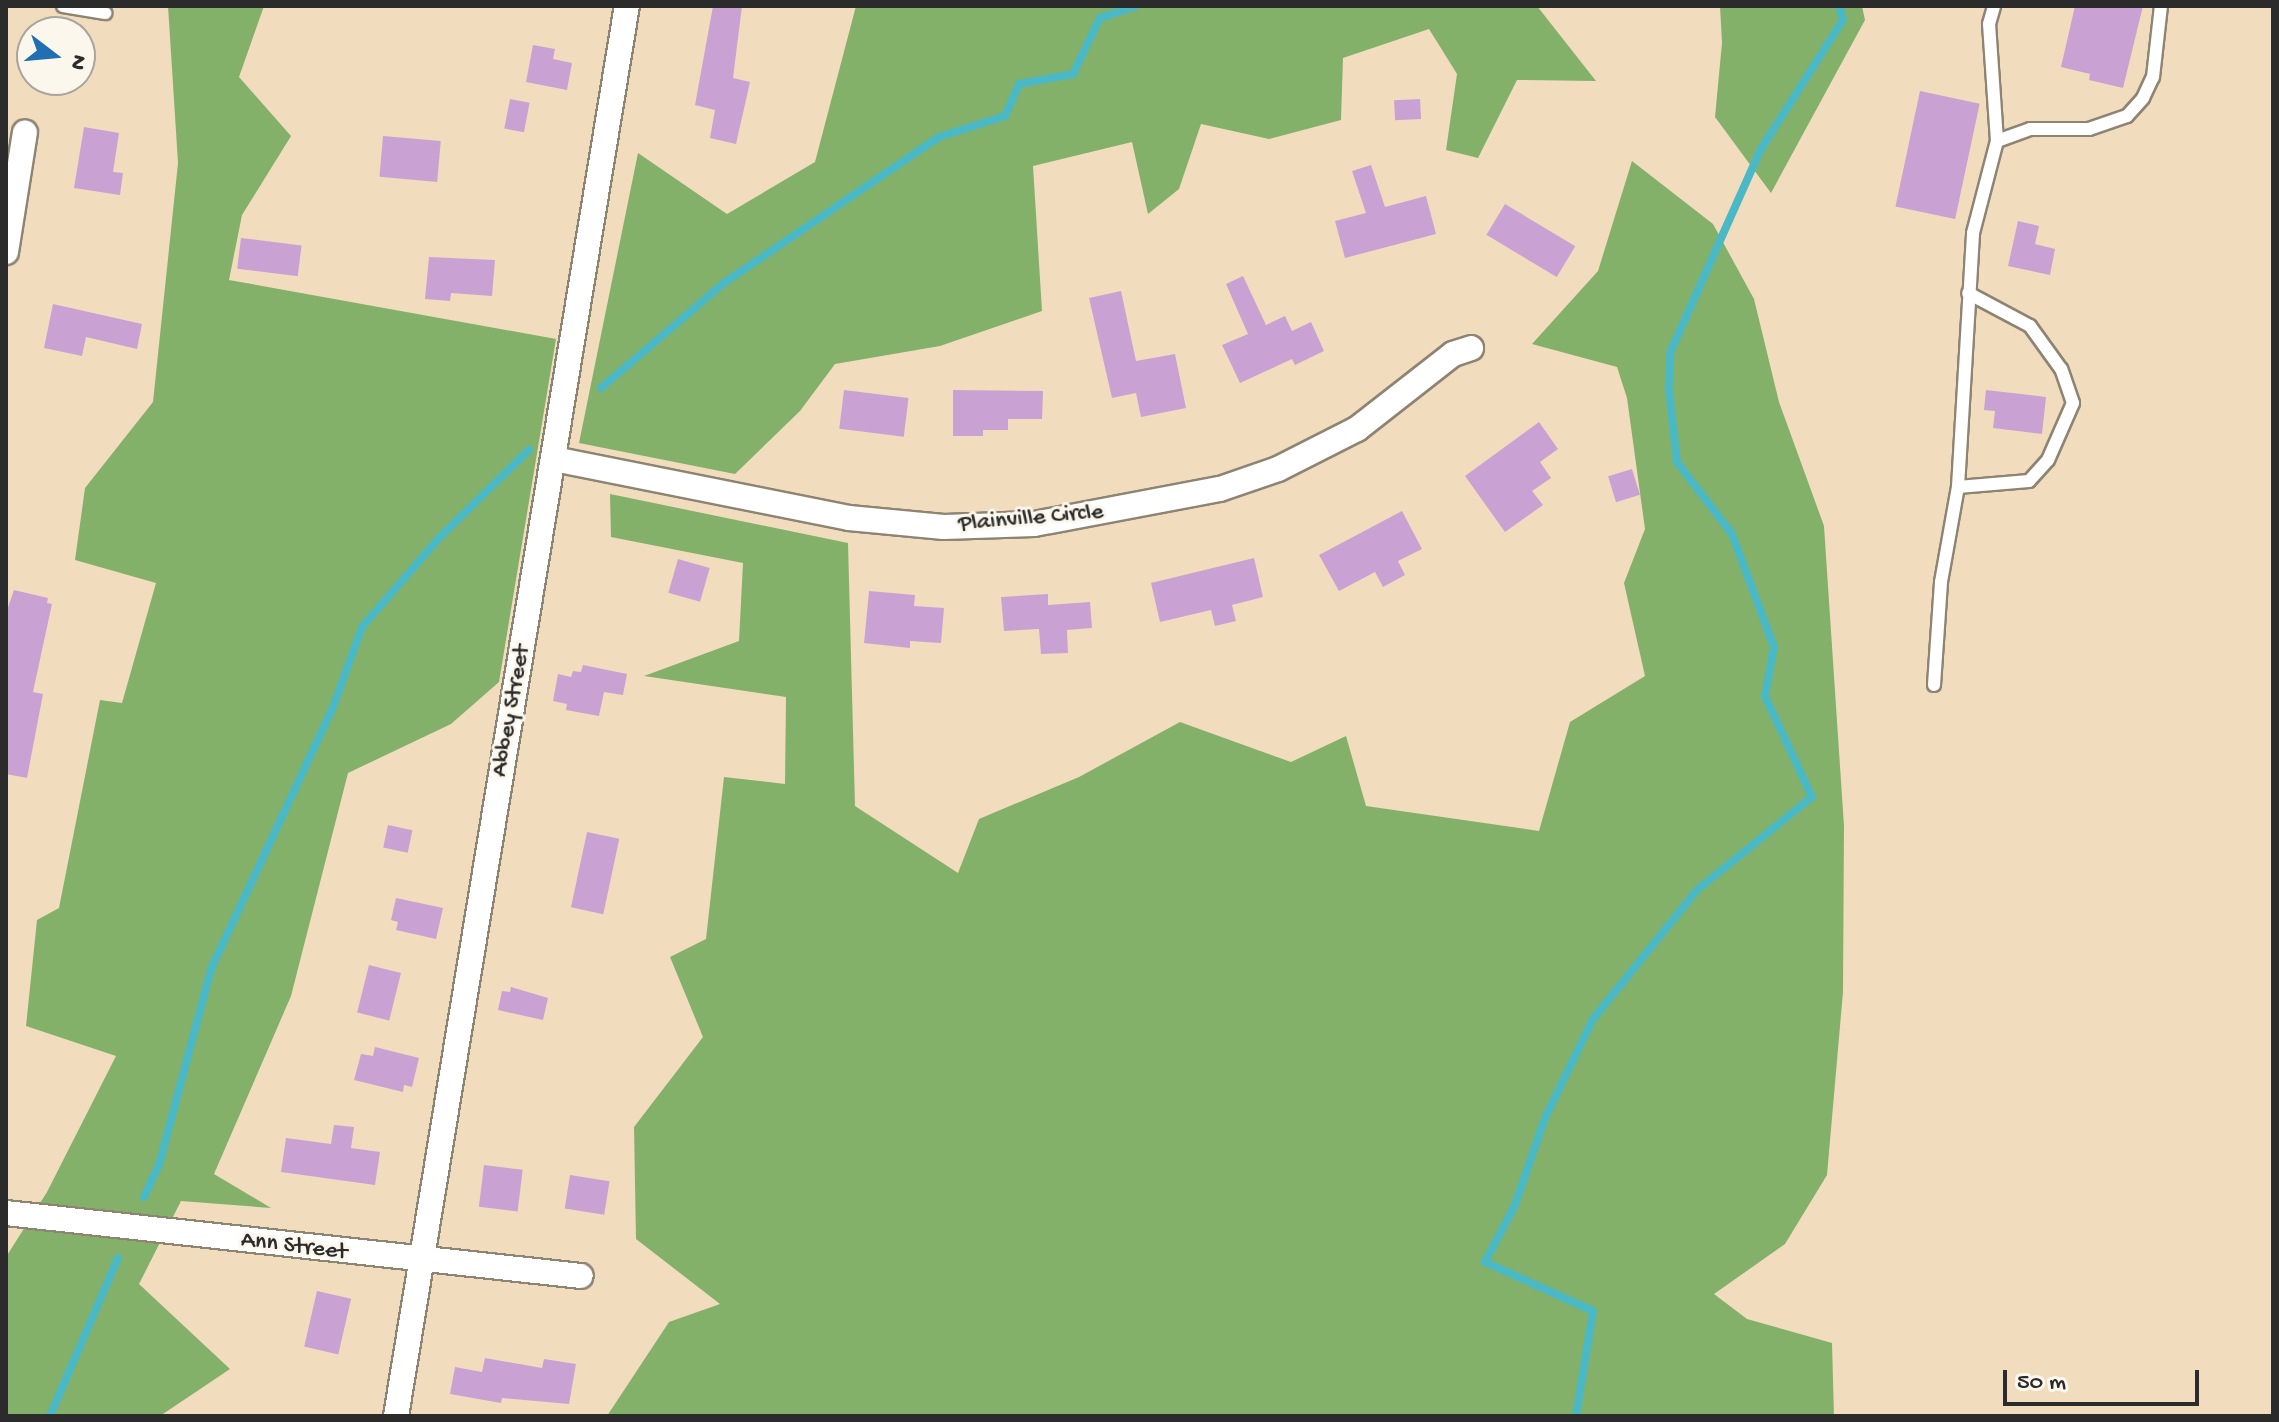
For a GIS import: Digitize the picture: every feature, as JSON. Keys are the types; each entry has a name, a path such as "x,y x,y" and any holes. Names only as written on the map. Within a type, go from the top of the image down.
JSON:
{"street":[{"name":"Abbey Street","path":"396,1416 627,6"},
{"path":"6,252 25,132"},
{"name":"Plainville Circle","path":"554,459 849,518 944,527 1034,524 1220,489 1278,469 1357,429 1453,354 1471,348"},
{"name":"Ann Street","path":"6,1213 419,1261 581,1276"}],"lane":[{"path":"63,6 105,13"},
{"path":"1934,685 1941,582 1958,487 1973,233 1997,141 1989,36 1994,6"},
{"path":"1997,141 2030,129 2089,129 2127,116 2143,98 2153,77 2161,6"},
{"path":"1958,487 2029,481 2048,460 2073,403 2061,369 2030,326 1968,293"}],"green space":[{"path":"168,6 264,6 239,77 291,136 242,215 229,280 556,339 499,682 451,724 348,773 291,996 214,1174 271,1208 181,1201 139,1284 230,1369 160,1416 6,1416 6,1257 47,1192 116,1056 26,1026 37,920 59,908 100,700 122,703 156,583 75,560 85,488 153,402 178,163"},
{"path":"856,6 1537,6 1596,81 1517,80 1478,158 1446,150 1457,74 1429,29 1343,58 1341,120 1269,139 1201,124 1179,189 1148,214 1132,142 1033,166 1042,311 940,346 835,364 800,411 735,474 579,443 638,153 727,214 815,162"},
{"path":"1720,6 1862,6 1865,20 1771,193 1715,117 1722,43"},
{"path":"1632,161 1713,224 1754,299 1779,402 1824,526 1844,826 1843,992 1827,1175 1785,1244 1714,1294 1747,1319 1832,1343 1834,1416 607,1416 669,1322 720,1304 636,1239 634,1127 703,1037 670,957 706,939 724,777 785,784 786,697 644,676 739,641 743,563 611,537 610,494 848,543 855,806 958,873 979,819 1079,777 1180,722 1291,762 1346,736 1366,806 1539,831 1570,722 1645,676 1624,583 1645,529 1627,398 1617,367 1532,344 1598,271"}],"building":[{"path":"713,6 742,6 733,78 750,82 736,144 710,138 715,110 695,105"},
{"path":"2075,6 2143,6 2123,88 2089,80 2090,74 2061,67"},
{"path":"533,45 555,49 553,59 572,63 567,90 526,82"},
{"path":"1920,91 1980,104 1955,219 1895,206"},
{"path":"510,99 530,103 524,132 504,128"},
{"path":"1420,99 1421,119 1395,120 1394,100"},
{"path":"84,127 119,133 113,172 123,173 120,195 74,188"},
{"path":"383,136 441,141 437,182 379,177"},
{"path":"1371,165 1385,207 1426,196 1436,234 1345,258 1335,221 1366,213 1352,171"},
{"path":"1505,204 1575,246 1557,277 1486,235"},
{"path":"2018,221 2039,226 2035,244 2055,249 2050,275 2008,266"},
{"path":"241,238 302,245 298,276 237,269"},
{"path":"429,257 495,260 492,296 451,293 450,301 425,299"},
{"path":"1243,276 1266,325 1285,316 1292,331 1311,322 1324,351 1295,365 1292,359 1240,383 1222,345 1248,334 1226,284"},
{"path":"1121,291 1136,361 1175,354 1186,408 1141,417 1136,393 1112,398 1089,298"},
{"path":"53,304 142,324 137,349 86,337 82,356 44,348"},
{"path":"844,390 909,398 904,437 839,429"},
{"path":"953,390 1043,391 1042,419 1008,419 1008,430 983,430 983,436 953,436"},
{"path":"1986,390 2046,397 2042,434 1993,428 1995,411 1984,410"},
{"path":"1539,422 1558,449 1540,462 1551,478 1532,491 1543,505 1505,532 1465,476"},
{"path":"1632,469 1640,495 1616,502 1608,476"},
{"path":"1402,511 1422,549 1398,561 1405,575 1383,587 1375,572 1339,591 1319,555"},
{"path":"1254,558 1263,597 1232,605 1236,621 1215,626 1211,610 1160,622 1151,583"},
{"path":"678,559 710,568 700,602 668,593"},
{"path":"14,590 48,598 47,603 52,604 33,692 43,694 27,778 6,774 6,613"},
{"path":"869,591 915,595 914,606 944,608 941,643 910,641 910,648 864,643"},
{"path":"1048,594 1048,605 1090,602 1092,628 1067,630 1068,653 1041,654 1039,629 1004,631 1001,597"},
{"path":"583,665 627,674 623,695 604,692 599,716 566,710 567,704 553,701 558,674 571,677 573,671 581,672"},
{"path":"388,825 412,830 408,853 383,847"},
{"path":"587,832 619,839 603,914 571,907"},
{"path":"396,898 443,908 436,939 396,930 398,922 391,920"},
{"path":"369,965 401,973 389,1021 357,1013"},
{"path":"511,987 548,998 543,1020 498,1010 502,991 510,992"},
{"path":"375,1047 419,1058 412,1087 404,1085 403,1092 354,1080 361,1054 373,1056"},
{"path":"334,1125 354,1127 351,1148 380,1152 375,1185 281,1172 286,1138 331,1144"},
{"path":"484,1165 523,1170 518,1211 479,1207"},
{"path":"570,1175 610,1181 604,1215 565,1209"},
{"path":"317,1291 351,1299 338,1354 304,1347"},
{"path":"485,1358 542,1368 544,1359 576,1364 569,1404 502,1398 501,1403 450,1394 455,1367 482,1372"}],"waterway":[{"path":"601,388 724,283 939,137 1005,116 1019,84 1073,74 1100,18 1136,6"},
{"path":"1576,1416 1593,1311 1485,1262 1515,1205 1545,1118 1593,1019 1697,890 1812,797 1765,696 1774,647 1732,534 1677,462 1669,390 1670,353 1761,149 1843,20 1839,6"},
{"path":"144,1197 159,1165 211,969 332,710 362,627 439,538 529,450"},
{"path":"50,1416 118,1258"}]}
